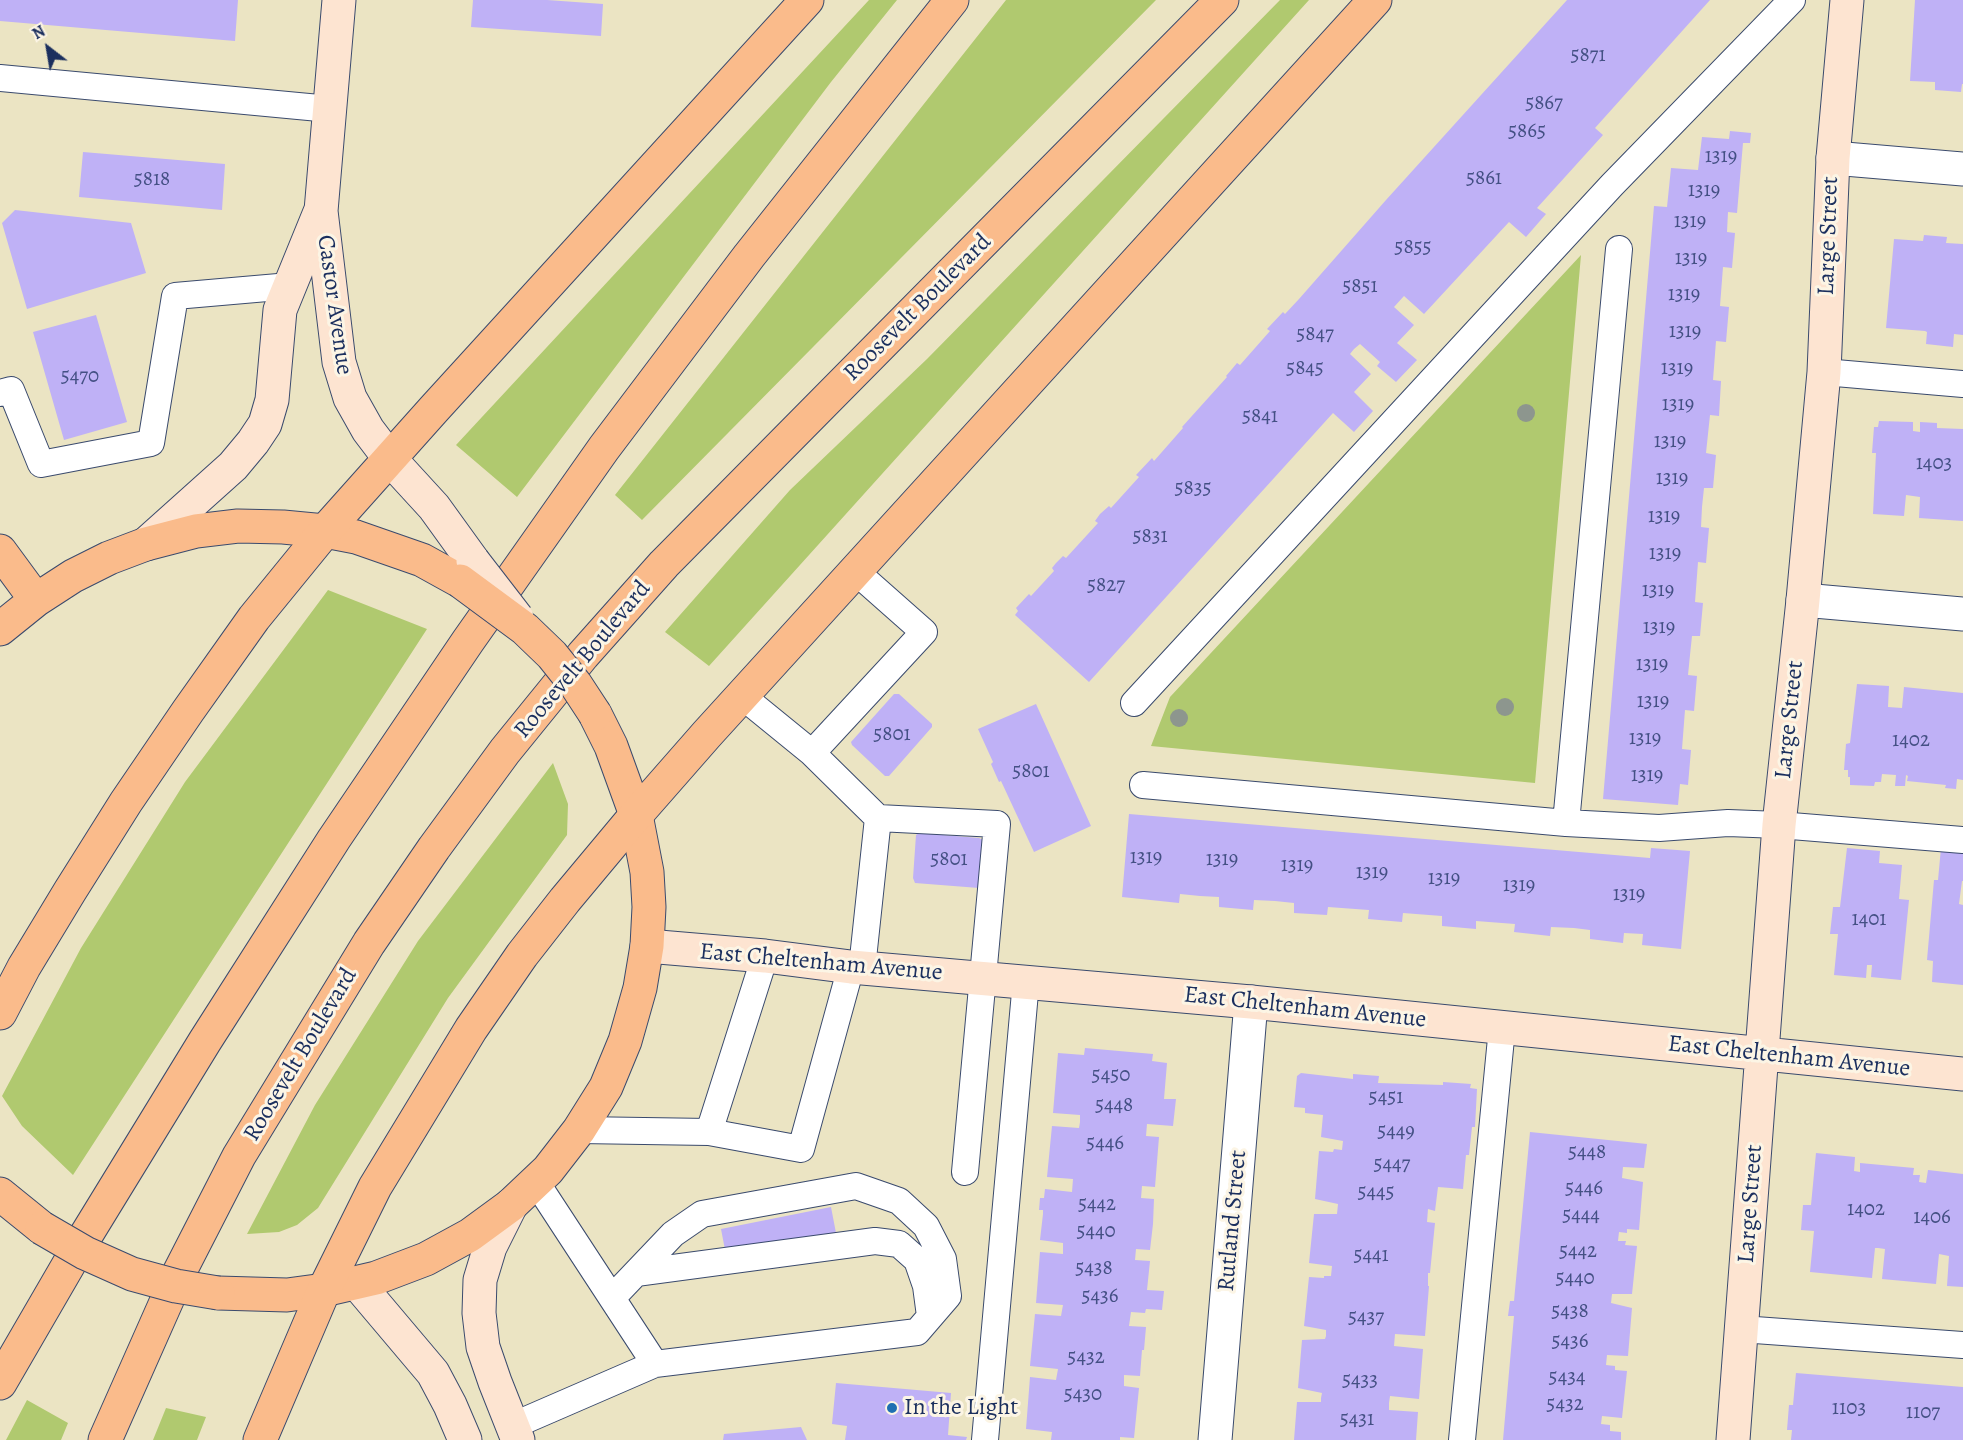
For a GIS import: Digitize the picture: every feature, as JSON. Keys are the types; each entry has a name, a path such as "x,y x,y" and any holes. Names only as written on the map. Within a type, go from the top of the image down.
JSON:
{"main road":[{"path":"0,1383 80,1245 205,1041 334,839 468,641 604,448 749,256 952,0"},
{"name":"Roosevelt Boulevard","path":"105,1440 179,1273 239,1155 369,943 434,848 505,751 583,655 664,564 1222,0"},
{"path":"260,1440 324,1290 375,1187 471,1029 522,955 636,815 742,696 1375,0"},
{"path":"0,1013 24,967 70,891 163,748 254,618 325,531 798,3"},
{"path":"0,629 36,600 73,576 109,558 146,544 196,531 238,526 283,526 325,531 356,537 422,560 467,571 552,655 595,714 611,746 636,815 647,872 649,907 647,946 640,988 625,1041 606,1087 579,1130 548,1170 512,1205 470,1235 426,1259 376,1278 324,1290 287,1295 218,1293 176,1286 132,1274 85,1253 42,1228 0,1194"},
{"path":"0,551 36,600"}],"street":[{"name":"Castor Avenue","path":"339,0 321,211 339,362 350,398 368,430 390,459 434,507 467,571"},
{"name":"Large Street","path":"1733,1440 1779,825 1824,372 1833,158 1847,0"},
{"path":"1833,158 1963,169"},
{"name":"Castor Avenue","path":"146,544 234,466 265,424 272,400 280,310 321,211"},
{"path":"1803,600 1963,614"},
{"name":"East Cheltenham Avenue","path":"647,946 765,956 856,968 1251,1002 1963,1074"},
{"name":"Rutland Street","path":"1215,1440 1251,1002"},
{"path":"512,1205 490,1247 480,1280 479,1313 483,1347 515,1433"},
{"path":"357,1283 433,1373 465,1440"}],"lane":[{"path":"1134,703 1612,185 1792,0"},
{"path":"0,78 330,109"},
{"path":"1566,822 1619,249"},
{"path":"0,393 11,390 41,464 151,444 175,296 290,286"},
{"path":"1824,372 1963,384"},
{"path":"812,753 924,632 855,571"},
{"path":"742,696 812,753 878,818 997,824 965,1172"},
{"path":"1143,785 1566,822 1659,828 1728,823 1779,825 1963,840"},
{"path":"579,1130 709,1132 801,1149 856,968 878,818"},
{"path":"709,1132 765,956"},
{"path":"986,1440 1026,981"},
{"path":"1462,1440 1502,1028"},
{"path":"536,1182 655,1364"},
{"path":"515,1433 655,1364 917,1332 948,1296 943,1259 926,1226 899,1201 856,1186 702,1214 673,1234 612,1298"},
{"path":"636,1273 875,1241 899,1244 917,1260 926,1286 930,1316"},
{"path":"1741,1329 1963,1345"}],"green space":[{"path":"869,0 897,0 831,82 517,497 456,445"},
{"path":"1006,0 1156,0 642,520 615,495"},
{"path":"1280,0 1309,0 709,666 665,632 790,490 927,359"},
{"path":"1581,255 1535,783 1151,746 1170,697"},
{"path":"328,590 427,629 73,1175 22,1126 2,1096 81,948 185,782"},
{"path":"553,763 568,804 567,835 448,998 318,1208 297,1225 279,1232 247,1234 315,1105 418,941"},
{"path":"27,1400 68,1423 61,1440 6,1440"},
{"path":"166,1408 206,1417 197,1440 153,1440"}],"building":[{"path":"0,0 238,0 235,41 0,21"},
{"path":"473,0 547,0 603,4 601,36 471,27"},
{"path":"1567,0 1710,0 1595,128 1603,135 1537,208 1546,214 1526,237 1509,222 1424,314 1404,296 1394,307 1414,325 1397,343 1417,360 1396,382 1377,366 1380,362 1360,344 1354,349 1350,354 1371,374 1354,392 1373,411 1354,432 1333,413 1089,682 1015,615 1018,611 1016,608 1029,594 1031,596 1054,571 1052,568 1056,563 1063,556 1066,558 1098,523 1095,521 1100,514 1109,506 1111,508 1139,477 1136,475 1152,458 1154,461 1237,363 1240,365 1270,331 1267,329 1299,299"},
{"path":"1915,0 1963,0 1963,84 1961,92 1935,90 1935,82 1910,81"},
{"path":"1730,131 1751,133 1750,143 1743,143 1737,213 1728,212 1727,232 1735,233 1732,268 1723,267 1720,306 1729,307 1726,342 1716,341 1713,380 1721,381 1719,416 1710,415 1706,453 1716,455 1713,488 1704,488 1701,527 1709,528 1706,563 1698,562 1695,602 1703,603 1700,636 1692,636 1688,675 1697,676 1694,711 1685,710 1682,749 1691,750 1688,785 1680,784 1678,805 1603,799 1654,206 1667,207 1671,168 1698,170 1702,137 1729,139"},
{"path":"83,152 225,164 222,210 79,197"},
{"path":"15,210 131,223 146,273 27,309 2,223"},
{"path":"1924,235 1947,237 1946,243 1963,244 1963,335 1954,334 1953,347 1926,344 1927,332 1925,331 1886,328 1894,239 1923,241"},
{"path":"96,315 127,422 64,440 33,332"},
{"path":"1879,421 1913,422 1913,431 1920,432 1920,422 1937,423 1937,428 1963,429 1963,521 1919,518 1920,497 1906,495 1904,516 1873,514 1876,453 1872,453 1874,427 1878,427"},
{"path":"1857,684 1889,686 1888,707 1902,708 1904,687 1963,693 1963,780 1957,779 1956,789 1945,788 1946,785 1907,781 1908,776 1906,775 1905,786 1895,786 1896,775 1882,774 1881,782 1875,782 1874,786 1850,785 1848,770 1844,770 1846,744 1850,743"},
{"path":"894,694 899,694 932,724 932,727 889,776 885,776 851,742"},
{"path":"1036,704 1091,826 1034,852 1001,781 999,782 978,729"},
{"path":"1129,814 1650,858 1651,848 1690,851 1681,949 1642,945 1643,934 1624,933 1623,943 1590,939 1590,930 1574,928 1551,927 1550,936 1514,932 1515,924 1476,921 1476,929 1442,926 1442,916 1403,913 1402,922 1368,919 1369,910 1328,907 1327,915 1294,913 1294,903 1275,901 1254,900 1253,910 1219,907 1219,897 1180,894 1179,903 1122,897"},
{"path":"919,833 979,838 985,841 979,888 915,883 913,878 916,835"},
{"path":"1847,848 1880,851 1879,863 1902,865 1899,899 1909,900 1901,980 1871,977 1872,965 1867,965 1866,978 1834,975 1838,934 1830,934 1833,907 1840,907"},
{"path":"1941,848 1963,850 1963,881 1959,904 1963,905 1963,985 1932,982 1933,961 1927,960 1934,880 1938,880"},
{"path":"1085,1048 1153,1054 1152,1061 1167,1063 1164,1099 1176,1099 1173,1126 1147,1124 1146,1136 1159,1137 1155,1187 1142,1186 1141,1198 1154,1199 1153,1224 1150,1250 1136,1249 1135,1260 1150,1261 1147,1290 1164,1291 1162,1310 1146,1309 1145,1313 1131,1312 1129,1326 1146,1327 1140,1376 1124,1375 1124,1386 1139,1388 1134,1438 1120,1437 1120,1440 1051,1440 1052,1432 1026,1429 1030,1377 1056,1380 1058,1369 1030,1366 1035,1314 1061,1316 1063,1305 1036,1303 1040,1252 1063,1254 1063,1243 1040,1240 1043,1210 1039,1210 1040,1198 1044,1198 1045,1189 1072,1192 1073,1179 1047,1177 1052,1126 1079,1128 1080,1122 1080,1115 1053,1113 1058,1053 1084,1055"},
{"path":"1301,1073 1353,1079 1353,1074 1379,1076 1378,1083 1471,1084 1470,1088 1477,1089 1475,1127 1472,1127 1469,1155 1466,1155 1463,1189 1438,1187 1435,1211 1428,1209 1427,1222 1435,1223 1430,1273 1428,1273 1425,1336 1395,1334 1394,1346 1423,1349 1419,1399 1390,1396 1389,1403 1389,1410 1418,1412 1416,1440 1294,1440 1297,1402 1321,1402 1322,1393 1298,1388 1302,1340 1325,1339 1326,1336 1326,1330 1304,1326 1309,1277 1331,1276 1332,1266 1309,1263 1314,1214 1337,1214 1338,1204 1315,1199 1319,1151 1342,1150 1343,1141 1321,1137 1323,1115 1305,1113 1305,1108 1294,1107 1297,1076"},
{"path":"1530,1132 1647,1144 1644,1168 1623,1167 1622,1178 1643,1182 1639,1230 1627,1229 1627,1233 1619,1232 1618,1241 1626,1241 1625,1245 1637,1246 1632,1294 1612,1294 1611,1303 1632,1308 1628,1356 1607,1355 1606,1365 1615,1366 1615,1370 1627,1371 1622,1418 1602,1416 1601,1424 1610,1425 1610,1431 1621,1432 1621,1440 1503,1440 1514,1316 1508,1316 1510,1301 1514,1301"},
{"path":"1816,1153 1855,1157 1854,1171 1860,1172 1860,1163 1914,1168 1913,1175 1920,1175 1919,1182 1926,1183 1928,1170 1963,1174 1963,1287 1947,1286 1949,1256 1939,1254 1936,1284 1882,1279 1885,1249 1878,1248 1875,1248 1872,1278 1810,1272 1814,1231 1801,1230 1803,1205 1811,1205"},
{"path":"831,1207 836,1233 726,1255 721,1229"},
{"path":"1796,1373 1963,1387 1963,1440 1791,1440 1792,1430 1787,1430 1789,1405 1793,1405"},
{"name":"In the Light","path":"836,1383 951,1393 948,1435 967,1437 966,1440 845,1440 847,1426 832,1424"},
{"path":"801,1427 807,1440 723,1440 724,1434"}],"place":[{"name":"In the Light","path":"892,1408"}]}
